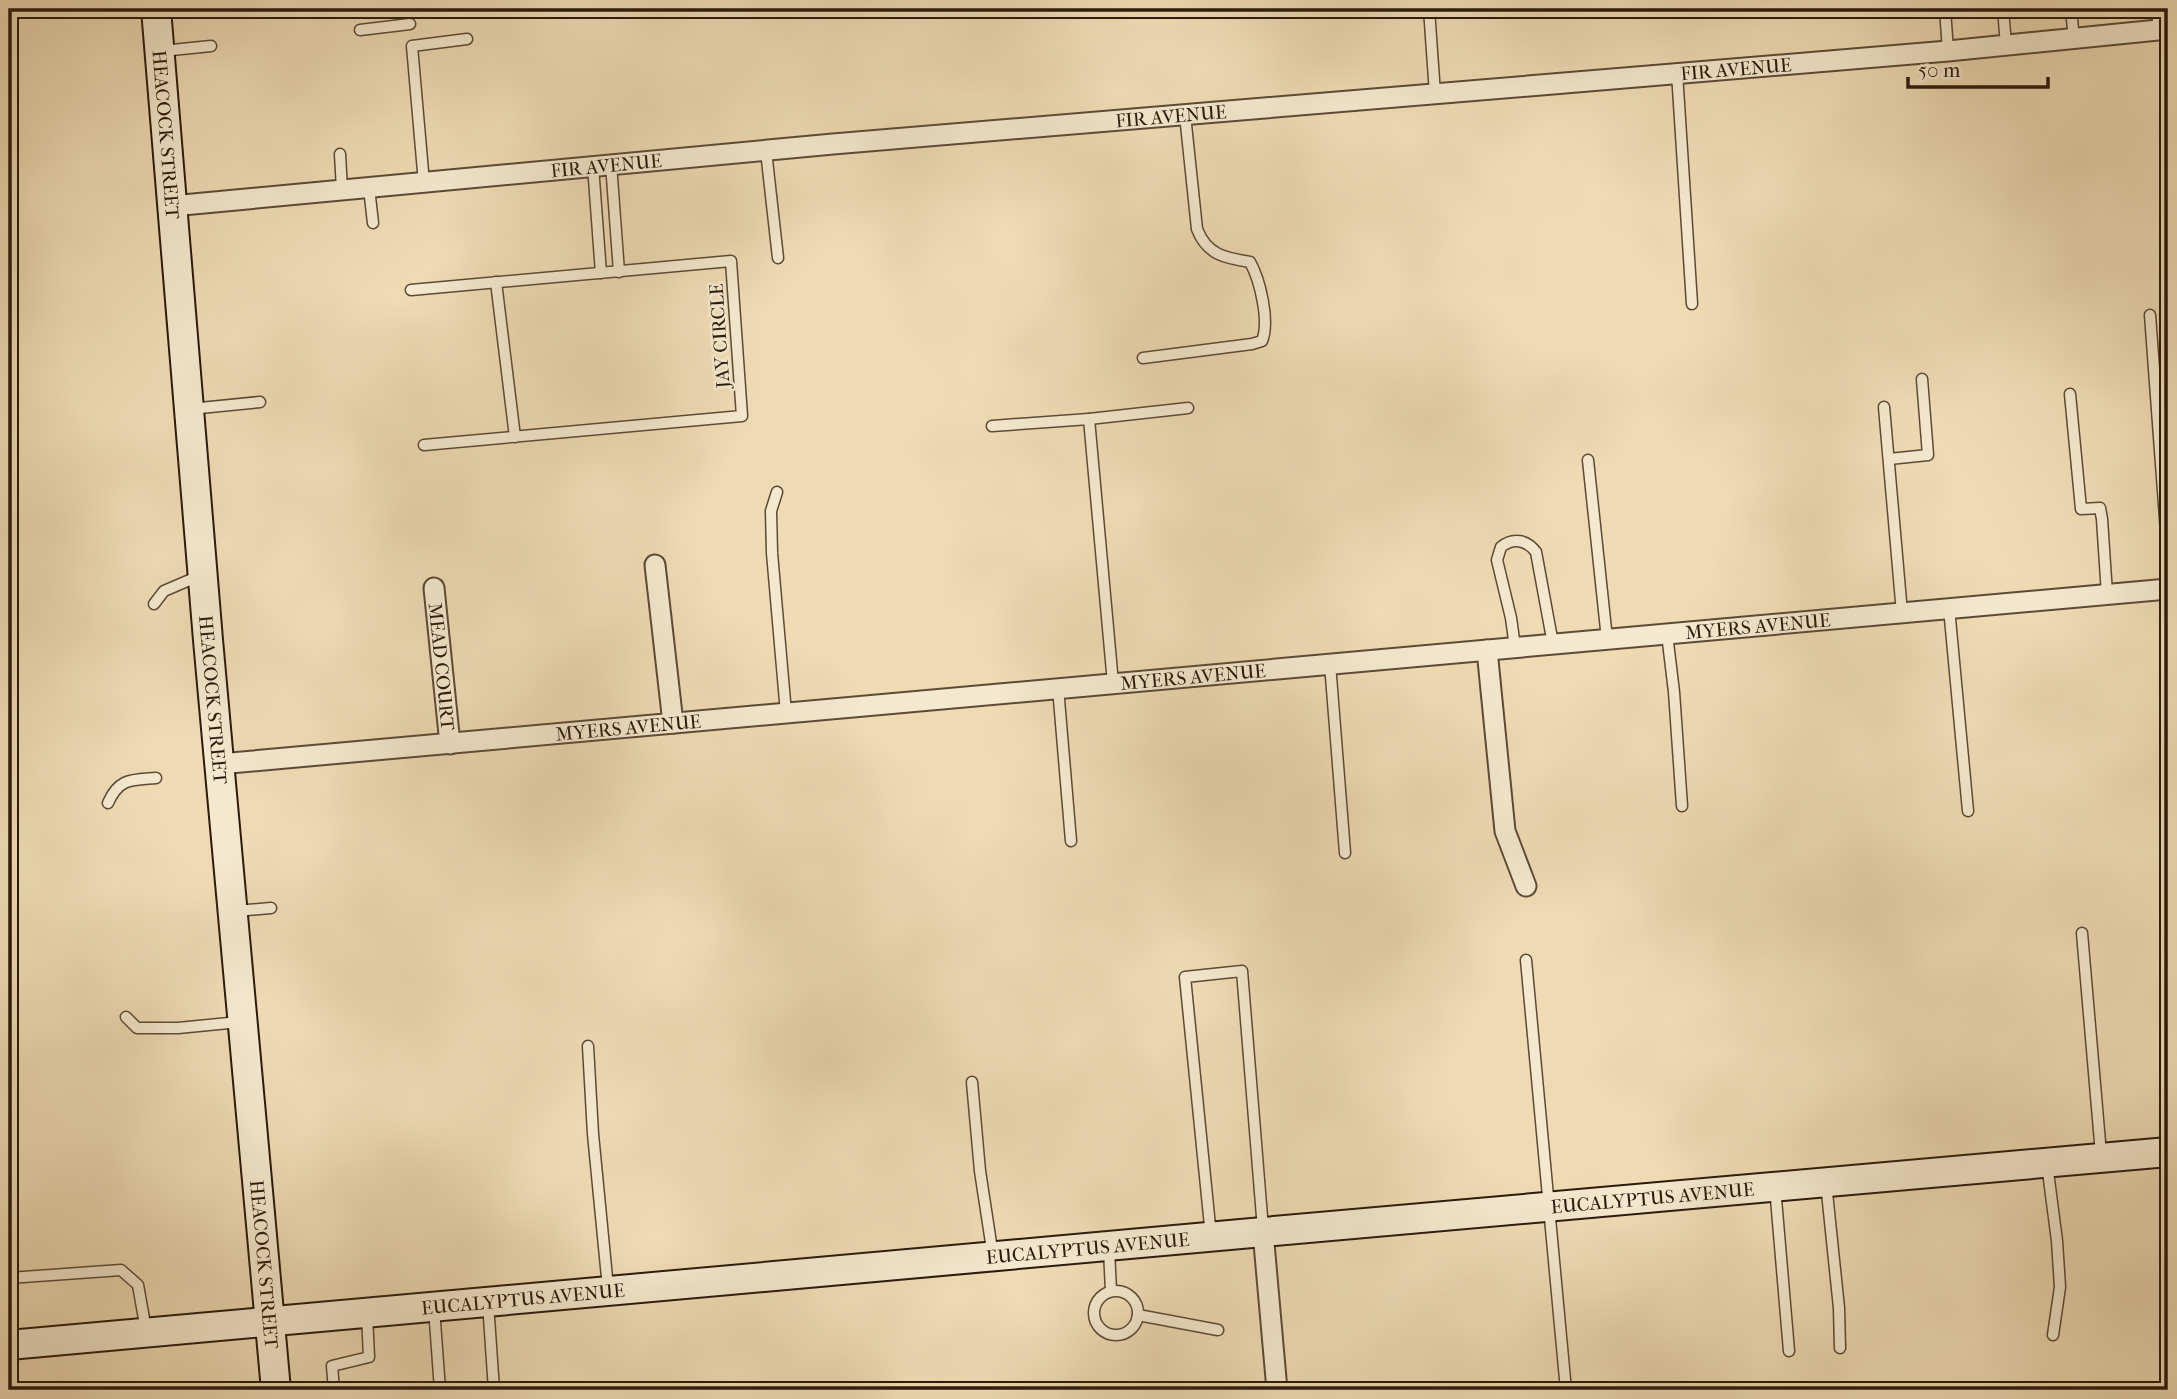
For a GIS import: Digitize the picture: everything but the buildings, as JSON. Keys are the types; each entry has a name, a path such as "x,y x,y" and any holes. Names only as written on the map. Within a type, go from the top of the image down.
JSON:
{"street":[{"name":"HEACOCK STREET","path":"156,9 219,764 276,1390"},
{"name":"FIR AVENUE","path":"172,206 834,144 1948,51 2163,30"},
{"path":"655,565 673,723"},
{"name":"MEAD COURT","path":"435,588 450,744"},
{"name":"MYERS AVENUE","path":"219,764 2168,589"},
{"path":"1487,650 1505,831 1526,886"},
{"name":"EUCALYPTUS AVENUE","path":"9,1345 2168,1152"},
{"path":"1263,1232 1277,1390"}],"lane":[{"path":"1429,9 1435,94"},
{"path":"1945,9 1948,51"},
{"path":"2003,9 2006,45"},
{"path":"2071,9 2074,39"},
{"path":"2157,9 2163,30"},
{"path":"360,30 410,24"},
{"path":"424,183 412,46 467,39"},
{"path":"160,51 211,46"},
{"path":"1677,74 1692,304"},
{"path":"1143,358 1252,344 1262,341 1265,334 1262,293 1250,262 1224,258 1203,244 1197,229 1185,115"},
{"path":"766,151 778,258"},
{"path":"340,154 342,190"},
{"path":"602,165 619,272"},
{"path":"601,273 602,165"},
{"path":"369,188 373,223"},
{"name":"JAY CIRCLE","path":"411,290 731,261 742,416 424,445"},
{"path":"496,282 514,437"},
{"path":"2150,315 2168,559"},
{"path":"1889,459 1928,455 1922,379"},
{"path":"2070,394 2081,509 2100,508 2107,594"},
{"path":"189,409 260,402"},
{"path":"1884,407 1902,613"},
{"path":"992,426 1188,408"},
{"path":"1089,419 1113,684"},
{"path":"1588,460 1607,639"},
{"path":"777,492 771,511 772,553 786,713"},
{"path":"1515,647 1497,560 1501,547 1513,541 1523,541 1531,545 1536,552 1553,644"},
{"path":"154,604 164,591 203,575"},
{"path":"1949,608 1968,811"},
{"path":"1667,634 1682,806"},
{"path":"1330,664 1345,853"},
{"path":"1058,688 1071,841"},
{"path":"108,803 114,790 126,781 156,778"},
{"path":"232,912 271,908"},
{"path":"2082,933 2101,1158"},
{"path":"1526,960 1566,1390"},
{"path":"1210,1237 1185,977 1242,971 1263,1232"},
{"path":"126,1017 137,1028 178,1028 243,1021"},
{"path":"588,1046 593,1134 609,1292"},
{"path":"972,1083 980,1171 993,1256"},
{"path":"2047,1163 2060,1287 2053,1335"},
{"path":"1826,1182 1839,1308 1840,1348"},
{"path":"1775,1187 1789,1351"},
{"path":"1109,1246 1111,1292"},
{"path":"9,1278 121,1269 138,1285 147,1334"},
{"path":"1111,1292 1130,1296 1138,1308 1138,1315 1136,1322 1126,1333 1111,1335 1099,1328 1093,1314 1098,1300 1111,1292"},
{"path":"488,1303 494,1390"},
{"path":"434,1308 440,1390"},
{"path":"334,1390 332,1366 369,1357 367,1314"},
{"path":"1138,1315 1218,1329"}]}
